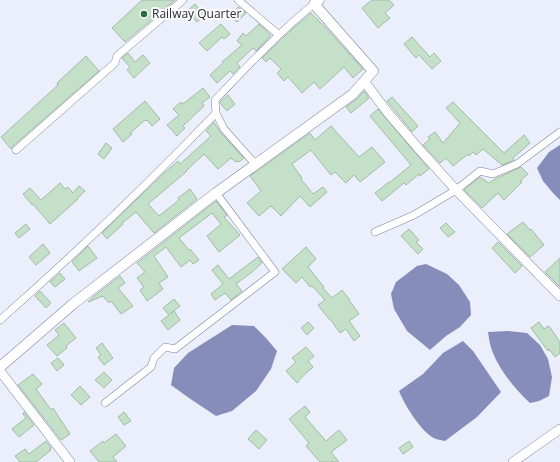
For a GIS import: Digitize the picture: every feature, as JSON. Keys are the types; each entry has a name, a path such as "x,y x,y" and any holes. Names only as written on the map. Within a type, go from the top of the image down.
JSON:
{"main road":[{"path":"0,367 73,304 216,194 353,94 373,71 317,2"}],"street":[{"path":"16,150 115,63 118,56 182,0"},
{"path":"238,0 279,35"},
{"path":"256,165 224,129 216,113 215,100 279,35 317,2"},
{"path":"364,81 388,113 456,190 560,296"},
{"path":"0,320 121,209 216,113"},
{"path":"375,232 414,215 456,190 480,171 493,174 517,164 560,132"},
{"path":"105,403 152,367 154,358 165,347 175,349 275,272 216,194"},
{"path":"0,371 70,462"},
{"path":"512,462 560,429"}],"water":[{"path":"560,145 560,200 543,181 537,168 549,152"},
{"path":"426,264 447,274 459,285 470,302 471,315 460,327 446,336 430,350 407,331 394,309 391,294 396,282 417,266"},
{"path":"232,325 254,326 277,351 271,369 256,391 232,411 216,416 171,385 174,368 188,353"},
{"path":"508,331 527,333 540,345 548,359 552,377 549,396 539,401 530,403 514,386 500,367 492,350 488,332"},
{"path":"463,341 473,351 501,392 477,417 445,441 438,440 419,425 409,411 399,391 423,374 443,353"}],"building":[{"name":"Railway Quarter","path":"142,0 175,0 125,42 112,28"},
{"path":"372,0 389,0 394,5 385,13 390,18 378,28 362,8"},
{"path":"195,4 205,15 197,22 187,11"},
{"path":"238,7 246,13 237,22 230,16"},
{"path":"311,13 363,69 353,78 344,67 320,89 314,82 302,93 288,77 284,81 277,73 281,69 270,58 266,62 262,58"},
{"path":"221,24 230,34 224,39 222,37 207,51 199,43"},
{"path":"259,24 271,35 256,51 253,48 237,63 240,67 233,74 230,71 217,83 210,75 223,63 222,62 242,45 237,41 243,33 246,36"},
{"path":"412,37 430,57 434,53 441,61 432,69 419,55 416,58 404,44"},
{"path":"128,53 135,62 143,55 150,63 134,78 127,70 130,67 122,58"},
{"path":"86,56 99,71 11,149 1,137 58,85 57,83"},
{"path":"203,88 210,97 202,103 204,106 183,126 185,128 177,136 167,125 179,115 173,109 181,102 183,104"},
{"path":"364,91 369,98 351,113 346,107 357,99"},
{"path":"228,95 235,104 227,111 220,102"},
{"path":"392,97 418,126 412,132 387,101"},
{"path":"145,101 160,119 152,126 147,120 145,120 130,133 132,134 123,142 113,129"},
{"path":"453,102 504,153 524,135 530,143 513,158 514,160 502,165 483,149 476,155 473,152 469,156 468,154 453,166 446,158 440,163 423,145 430,139 428,137 435,132 443,143 460,123 446,108"},
{"path":"378,109 429,169 420,176 419,174 406,185 404,183 382,201 375,193 411,165 370,116"},
{"path":"214,122 220,132 244,158 239,162 236,162 231,158 218,169 204,154 187,171 148,204 159,216 190,189 197,199 154,233 136,212 122,223 123,224 107,239 102,233 163,174 178,161 180,164 211,136 206,131"},
{"path":"331,126 359,157 372,147 385,162 360,182 354,175 346,183 335,172 331,175 311,150 292,164 302,178 301,179 313,194 323,187 327,192 310,207 300,196 281,216 271,206 259,216 247,203 261,191 250,176 310,133 315,140"},
{"path":"106,143 112,148 104,159 98,154"},
{"path":"521,167 528,174 504,200 498,193 482,208 464,190 480,177 489,183"},
{"path":"60,183 65,189 68,187 73,193 79,186 85,191 50,224 23,194 30,188 41,200"},
{"path":"216,201 227,215 224,217 240,235 219,252 207,236 221,224 212,213 179,238 199,260 193,264 190,260 181,267 166,247 154,256 168,277 159,283 163,289 147,301 140,290 144,287 137,278 145,272 137,263"},
{"path":"523,222 544,245 530,257 507,234"},
{"path":"446,223 455,232 448,237 440,228"},
{"path":"26,224 30,229 19,238 15,233"},
{"path":"409,229 419,240 416,242 423,249 418,254 401,236"},
{"path":"498,242 522,266 515,273 492,248"},
{"path":"43,244 50,253 36,265 29,257"},
{"path":"88,246 97,258 79,271 72,262"},
{"path":"306,247 316,259 308,267 324,287 323,288 332,298 342,290 359,314 349,321 360,336 354,341 346,329 340,333 318,305 325,300 312,286 310,287 302,277 296,283 282,269"},
{"path":"258,257 262,263 236,284 242,291 231,300 225,293 215,300 211,294 223,284 212,270 218,265 229,279"},
{"path":"560,258 560,287 545,272"},
{"path":"60,273 65,279 55,287 50,282"},
{"path":"120,276 125,283 118,288 133,306 121,314 111,301 109,303 103,296 88,302 93,297"},
{"path":"40,291 51,303 46,308 35,296"},
{"path":"174,299 180,306 170,314 174,311 180,320 168,330 161,321 169,315 163,308"},
{"path":"308,322 314,328 307,335 301,328"},
{"path":"539,322 544,329 549,326 560,342 560,353 555,357 549,349 548,351 531,328"},
{"path":"64,323 76,338 57,356 47,345 59,335 55,330"},
{"path":"102,343 113,358 104,365 98,357 101,355 96,348"},
{"path":"306,347 314,356 308,361 313,367 297,383 286,371 296,362 292,358"},
{"path":"58,358 64,365 57,371 51,363"},
{"path":"104,372 112,380 104,388 95,380"},
{"path":"33,374 42,384 36,389 51,410 53,408 70,434 61,440 18,385"},
{"path":"80,386 90,397 81,405 71,395"},
{"path":"305,406 310,412 305,417 326,441 339,430 347,440 331,452 339,462 320,462 306,446 309,443 289,419"},
{"path":"24,412 34,425 19,437 12,429 26,418 23,414"},
{"path":"124,412 131,421 124,425 118,417"},
{"path":"256,430 267,440 259,449 248,439"},
{"path":"116,434 126,446 113,457 117,462 99,462 90,451 103,441 104,443"},
{"path":"46,441 51,450 36,462 20,462 15,456 25,449 29,454"},
{"path":"409,441 413,447 403,454 399,448"}],"place":[{"name":"Railway Quarter","path":"144,14"}]}
